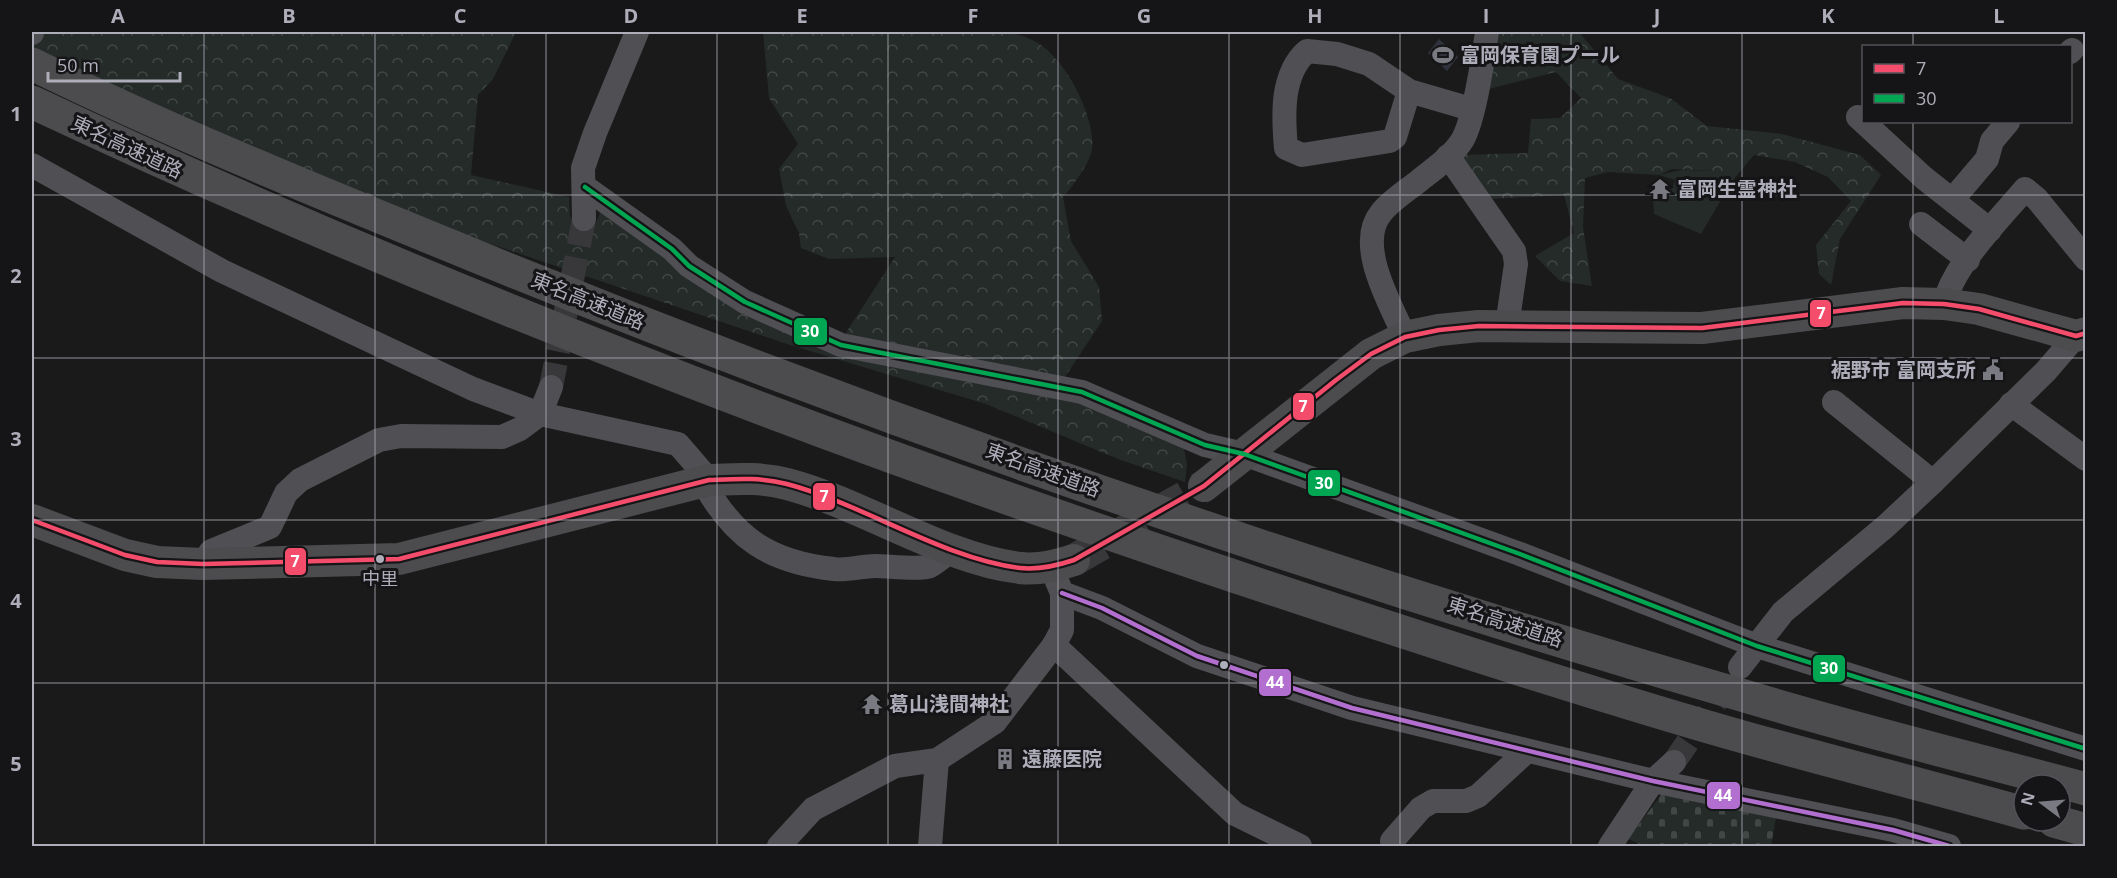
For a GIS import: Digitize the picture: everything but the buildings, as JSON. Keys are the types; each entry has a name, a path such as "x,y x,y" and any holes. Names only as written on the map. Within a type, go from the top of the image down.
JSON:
{"highway":[{"name":"東名高速道路","path":"32,64 94,95 317,192 629,318 1121,497 1575,644 1812,715 2085,789"},
{"name":"東名高速道路","path":"32,102 272,213 700,387 979,490 1512,667 1737,735 2012,810"}],"main road":[{"path":"1204,486 1371,354 1405,337 1439,330 1507,326 1702,328 1903,303 1944,304 1979,309 2081,335"},
{"path":"32,520 125,555 157,562 203,564 399,559 706,481 745,478 785,483 845,503 953,549 1020,568 1062,573"}],"street":[{"path":"584,219 583,168 637,32"},
{"path":"1405,337 1375,266 1371,242 1373,229 1381,213 1448,156 1463,138 1480,75 1487,32"},
{"path":"1409,91 1395,137 1390,141 1302,155 1286,148 1283,112 1295,62 1307,51 1337,54 1369,64 1409,91 1471,109"},
{"path":"1858,117 1862,121"},
{"path":"1864,123 1924,178 1990,230"},
{"path":"1953,199 1987,159 1992,141 2007,123"},
{"path":"1448,156 1514,251 1516,264 1507,326"},
{"path":"32,165 222,271 473,389 540,414 678,444 706,481 718,510 761,550 794,561 836,570 873,566 929,566 953,549"},
{"path":"585,187 672,249 689,266 745,302 841,345 1082,392 1205,445 1245,454 1520,554 1757,645 2085,749"},
{"path":"1944,304 1948,289 1968,260 2025,189 2037,198 2085,259"},
{"path":"1921,224 1968,260"},
{"path":"1740,667 1783,612 1886,526 2081,335"},
{"path":"203,564 211,551 270,527 286,493 300,480 379,441 401,436 502,437 520,429 540,414 551,387"},
{"path":"1834,402 1933,482"},
{"path":"2011,404 2085,459"},
{"path":"779,846 813,809 895,766 937,760 995,722 1054,645 1062,630 1062,573"},
{"path":"1062,573 1102,608 1197,656 1352,708 1653,781 1893,830 1949,846"},
{"path":"1054,645 1235,814 1300,846"},
{"path":"1392,842 1421,808 1433,801 1466,801 1478,796 1527,751"},
{"path":"930,846 937,760"},
{"path":"1610,846 1653,781 1674,762"}],"green space":[{"path":"32,32 516,32 493,79 478,95 471,175 569,197 570,217 594,227 601,211 836,348 895,257 829,259 801,248 799,233 786,206 779,169 798,144 769,98 763,32 1010,32 1026,37 1047,50 1068,74 1084,105 1092,136 1092,150 1088,161 1063,197 1071,241 1099,287 1102,321 1055,392 1182,439 1187,464 1185,482 1118,459 986,404 790,345 384,208 32,57"},
{"path":"1497,32 1579,32 1618,79 1670,98 1707,126 1782,134 1860,155 1881,175 1840,239 1831,285 1819,274 1816,245 1851,201 1828,177 1795,162 1754,155 1732,181 1718,171 1672,169 1659,175 1608,172 1585,178 1583,227 1592,286 1560,281 1535,256 1574,233 1564,195 1490,199 1460,155 1528,153 1531,119 1560,118 1581,98 1556,72 1489,89"},
{"path":"1681,170 1718,171 1732,181 1701,234 1654,214 1653,200 1667,202 1675,180 1659,175"},
{"path":"1664,791 1778,806 1771,846 1644,846 1628,839"}],"shaded area":[{"name":"富岡保育園プール","path":"1439,39 1458,57 1447,71 1428,53"}],"tunnel":[{"path":"551,387 584,219"},
{"path":"1074,560 1204,486"},
{"path":"1674,762 1732,678"}],"transit line":[{"name":"30","path":"585,187 672,249 689,266 745,302 841,345 1082,392 1205,445 1244,454 1520,554 1757,646 2086,749"},
{"name":"7","path":"32,520 125,555 157,562 203,564 399,559 709,480 758,479 787,484 816,493 962,554 991,563 1020,568 1040,568 1074,560 1204,486 1371,354 1405,337 1439,330 1479,326 1702,328 1903,303 1944,304 1979,309 2076,336 2086,333"},
{"name":"44","path":"1062,593 1102,608 1197,656 1352,708 1653,781 1893,830 1949,846"}],"place":[{"name":"富岡保育園プール","path":"1443,55"},
{"name":"富岡生霊神社","path":"1660,189"},
{"name":"裾野市 富岡支所","path":"1993,370"},
{"name":"中里","path":"380,559"},
{"name":"葛山浅間神社","path":"872,704"},
{"name":"遠藤医院","path":"1005,759"}]}
